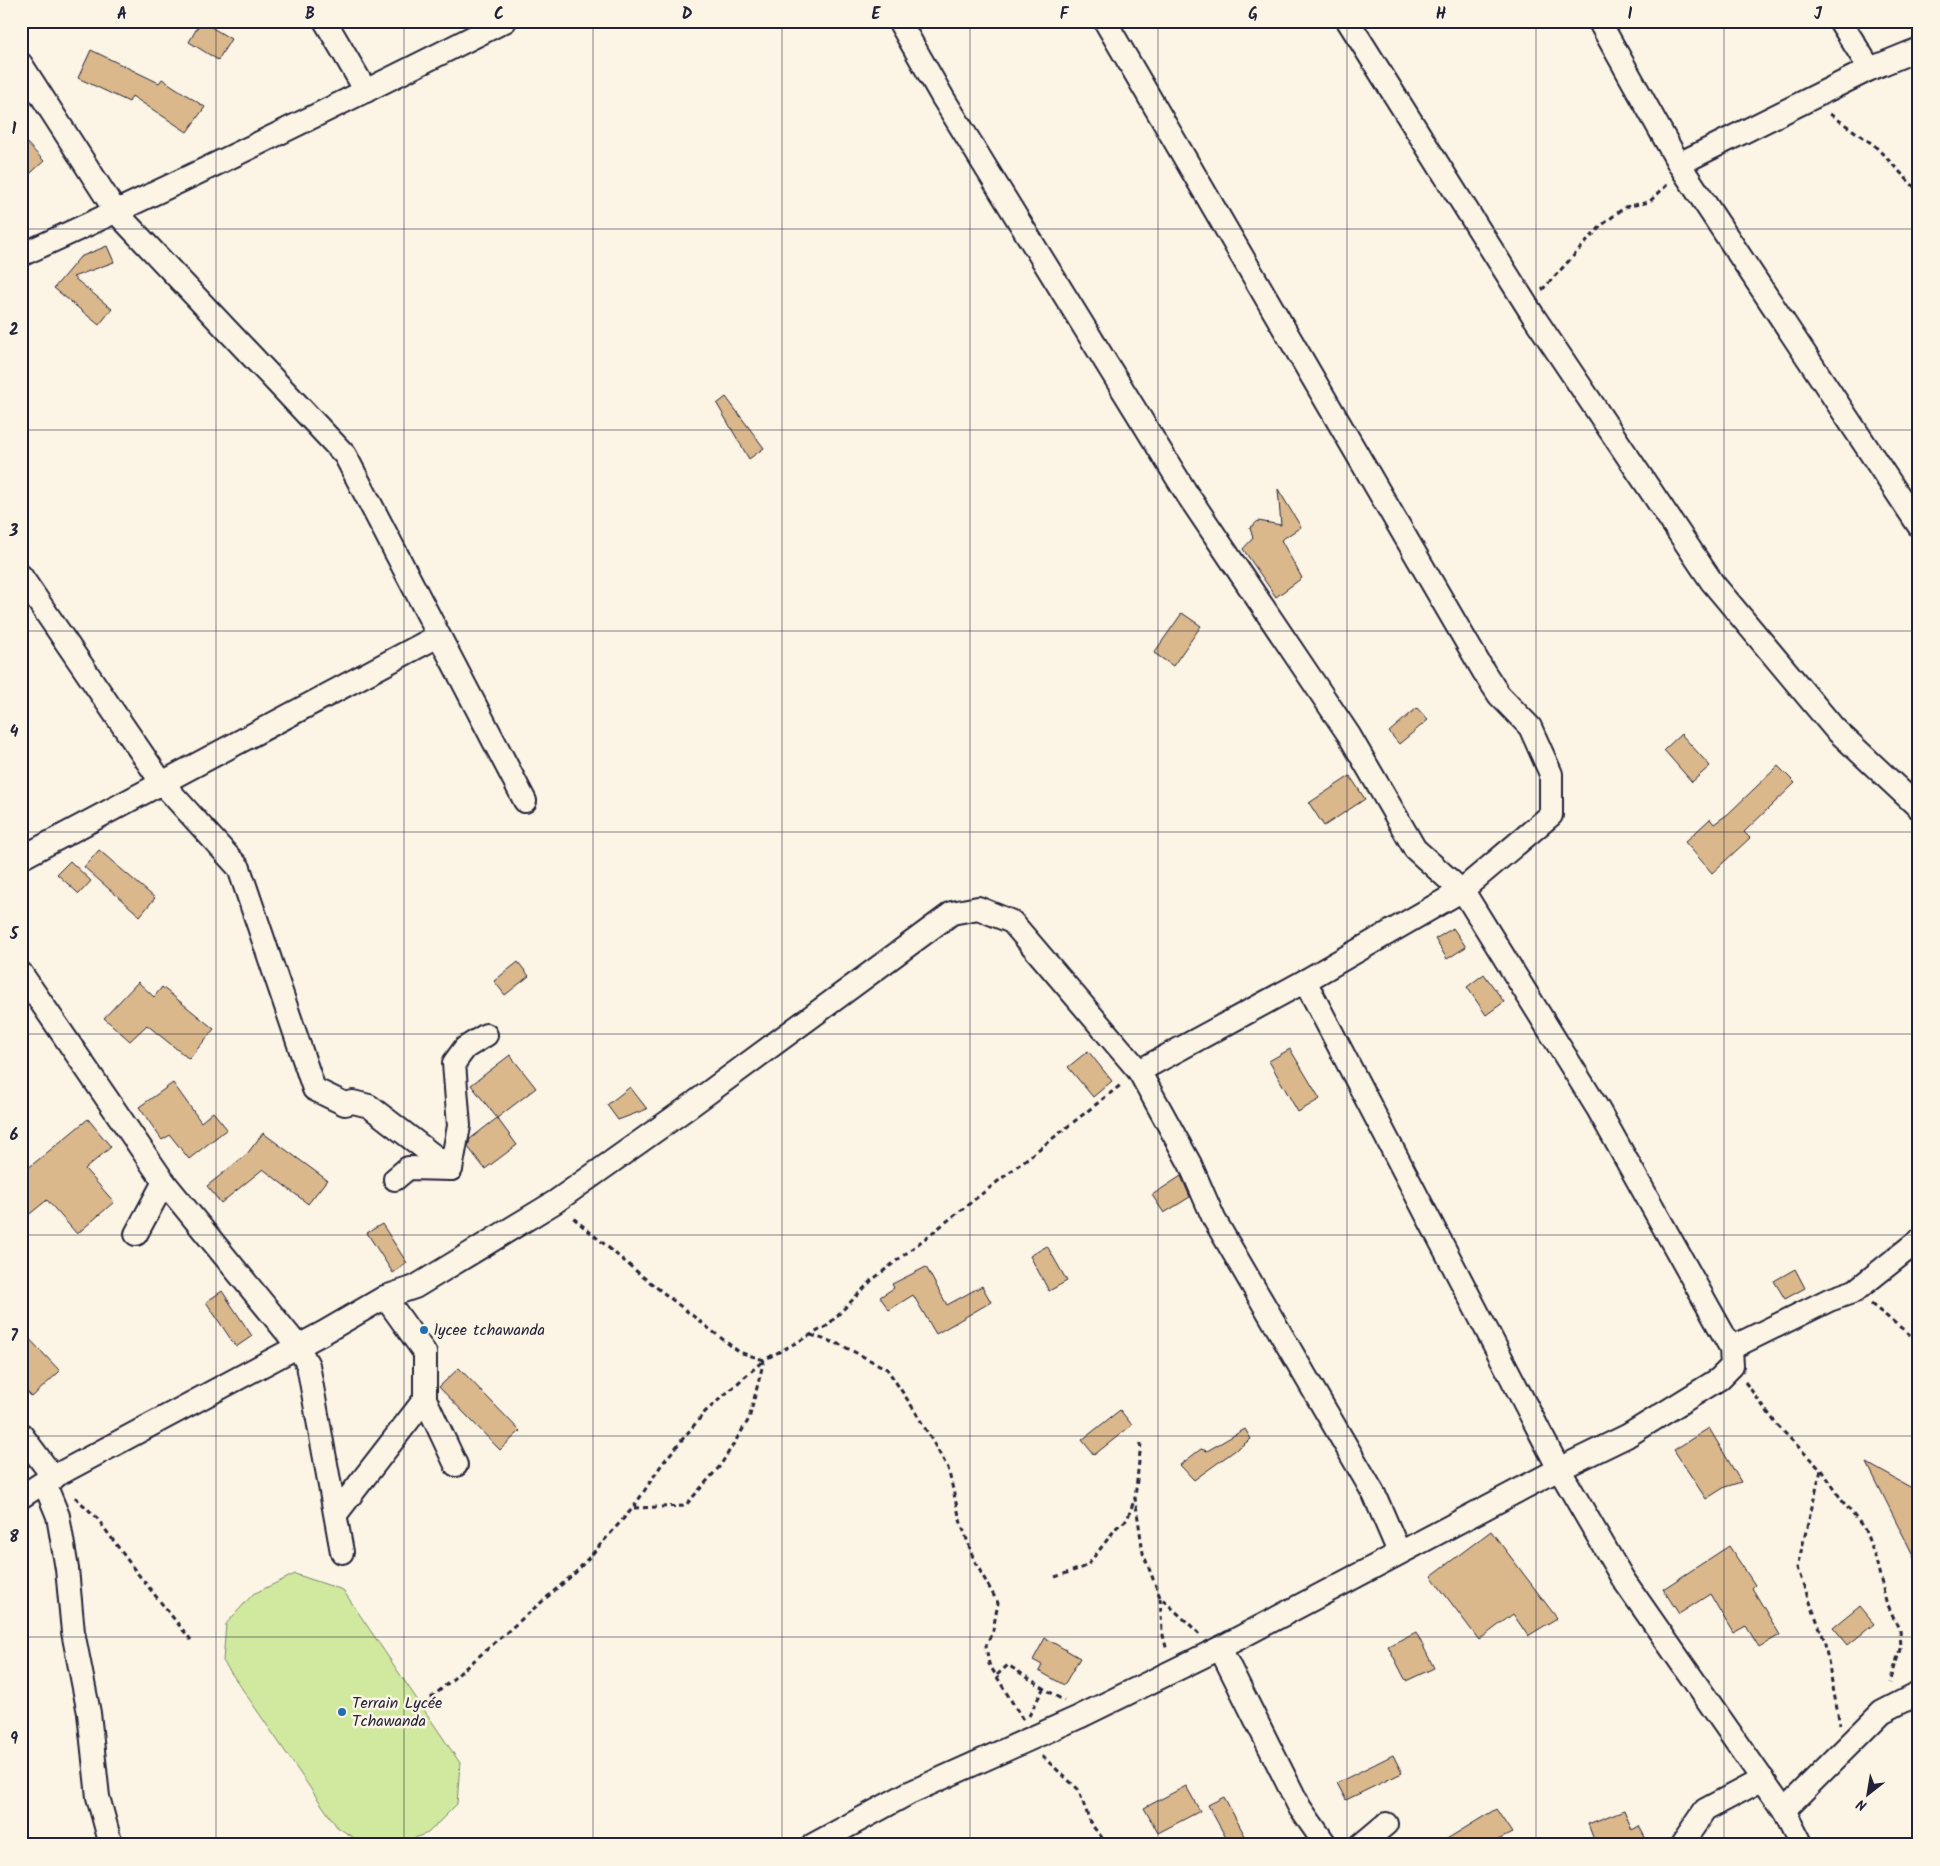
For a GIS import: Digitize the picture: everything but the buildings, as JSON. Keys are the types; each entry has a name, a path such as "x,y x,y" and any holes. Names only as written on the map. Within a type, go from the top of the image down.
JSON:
{"street":[{"path":"326,21 366,91"},
{"path":"21,255 116,212 366,91 505,21"},
{"path":"898,21 943,98 1187,494 1349,735 1415,849 1461,891 1598,1109 1732,1357"},
{"path":"1105,21 1484,672 1499,695 1530,727 1551,774 1551,815 1461,891 1304,981 1139,1071"},
{"path":"1348,21 1534,317 1712,582 1834,728 1919,808"},
{"path":"1599,21 1679,164 1919,526"},
{"path":"1840,21 1870,69"},
{"path":"1679,164 1870,69 1919,49"},
{"path":"21,64 116,212 345,455 525,801"},
{"path":"21,576 162,783 239,868 314,1089 345,1104 353,1102 369,1106 450,1169"},
{"path":"21,858 438,636"},
{"path":"21,1497 384,1297 415,1287 555,1202 686,1109 952,913 978,908 1012,922 1139,1071 1190,1164 1214,1219 1374,1494 1399,1552"},
{"path":"21,973 164,1182 297,1346 308,1365 342,1552"},
{"path":"1304,981 1559,1469 1623,1579 1784,1810 1802,1845"},
{"path":"450,1169 459,1126 454,1063 466,1048 486,1035"},
{"path":"395,1179 408,1168 450,1169"},
{"path":"136,1234 164,1182"},
{"path":"813,1845 910,1793 1080,1717 1220,1648 1399,1552 1627,1436 1719,1379 1732,1357 1829,1300 1855,1291 1919,1240"},
{"path":"384,1297 425,1353 425,1399 456,1465"},
{"path":"336,1514 425,1399"},
{"path":"21,1434 49,1480 58,1516 73,1632 89,1713 98,1797 111,1845"},
{"path":"1220,1648 1300,1808 1312,1836 1326,1845"},
{"path":"1784,1810 1882,1712 1919,1693"},
{"path":"1681,1845 1705,1810 1763,1779"},
{"path":"1360,1845 1386,1824"}],"path":[{"path":"1811,100 1874,145 1919,192"},
{"path":"1534,317 1534,299 1602,224 1625,207 1650,202 1676,176 1679,164"},
{"path":"431,1698 576,1572 633,1508 662,1464 704,1412 764,1360 827,1326 872,1280 1139,1071"},
{"path":"555,1202 642,1276 739,1352 764,1360"},
{"path":"1855,1291 1919,1342"},
{"path":"810,1334 840,1345 887,1369 915,1411 948,1468 960,1520 974,1560 998,1603 993,1630 986,1646 989,1664 997,1675 1003,1690 1025,1723 1043,1689"},
{"path":"1732,1357 1778,1426 1821,1470 1864,1528 1875,1556 1886,1601 1899,1629 1900,1649 1882,1712"},
{"path":"633,1508 685,1506 720,1466 749,1419 764,1360"},
{"path":"1141,1443 1135,1498 1142,1553 1160,1597 1162,1631 1168,1657 1178,1668"},
{"path":"1821,1470 1797,1568 1824,1639 1845,1750"},
{"path":"49,1480 97,1518 134,1569 191,1640"},
{"path":"1055,1577 1087,1566 1117,1528 1127,1520 1135,1498"},
{"path":"1160,1597 1192,1629 1220,1648"},
{"path":"997,1675 1008,1665 1074,1707 1080,1717"},
{"path":"1026,1740 1078,1790 1091,1824 1108,1845"}],"green space":[{"name":"Terrain Lycée Tchawanda","path":"295,1574 343,1590 460,1763 457,1804 428,1833 396,1845 365,1845 337,1827 223,1661 226,1624 253,1594"}],"place":[{"name":"lycee tchawanda","path":"424,1330"},
{"name":"Terrain Lycée Tchawanda","path":"342,1712"}]}
